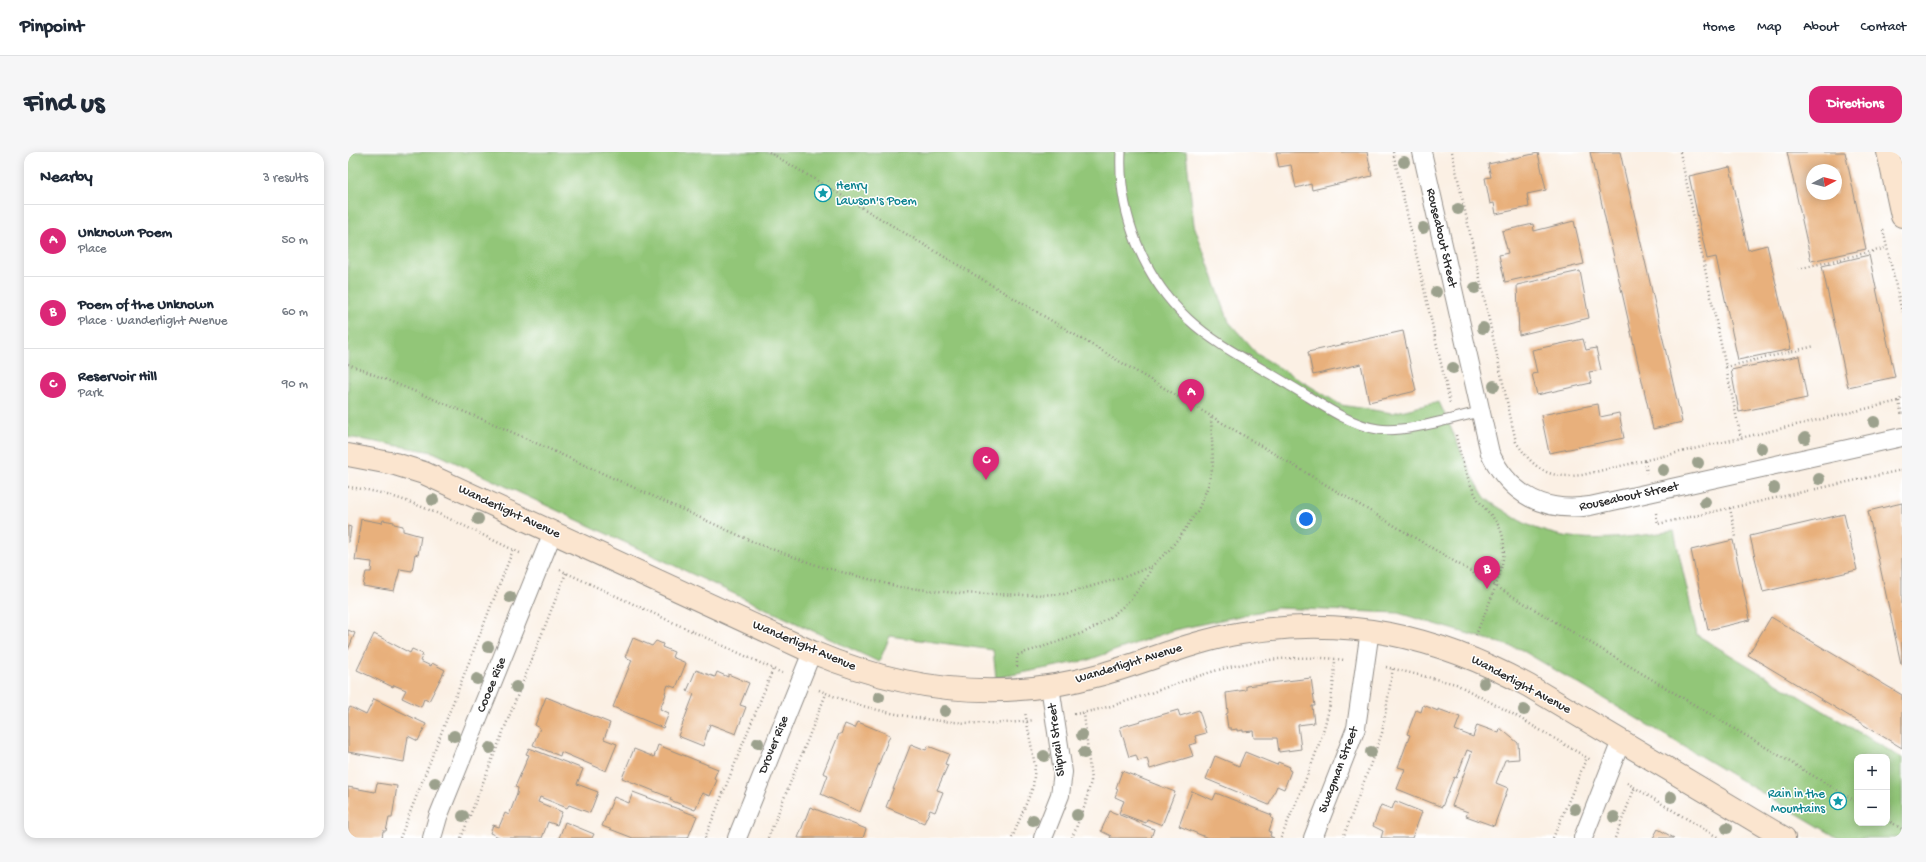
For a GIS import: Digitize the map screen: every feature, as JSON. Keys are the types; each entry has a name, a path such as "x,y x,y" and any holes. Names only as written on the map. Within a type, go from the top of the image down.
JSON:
{"street":[{"name":"Rouseabout Street","path":"1422,152 1490,453 1496,465 1514,487 1537,501 1556,507 1577,508 1902,437"},
{"path":"1888,152 1902,216"},
{"name":"Wanderlight Avenue","path":"348,455 395,464 424,473 812,652 869,674 928,687 959,690 990,690 1050,686 1099,676 1178,649 1241,633 1306,626 1370,630 1404,636 1436,645 1474,659 1529,686 1784,838"},
{"name":"Cooee Rise","path":"432,838 438,817 553,532"},
{"name":"Swagman Street","path":"1313,838 1356,728 1370,630"},
{"name":"Drover Rise","path":"737,838 812,652"},
{"name":"Sliprail Street","path":"1043,838 1060,795 1062,777 1062,760 1050,686"},
{"path":"1583,838 1621,742"}],"lane":[{"path":"1121,152 1122,189 1128,218 1137,245 1150,271 1167,298 1188,319 1204,332 1226,347 1354,422 1379,429 1403,428 1480,412"}],"path":[{"path":"769,152 1854,800"},
{"path":"1452,152 1516,442 1525,456 1536,467 1552,475 1565,477 1582,475 1899,401 1902,397"},
{"path":"1680,152 1741,438"},
{"path":"1882,226 1902,312"},
{"path":"1798,269 1887,248"},
{"path":"1726,367 1815,346"},
{"path":"348,364 494,424 758,544 819,566 899,587 956,594 1065,594 1128,576 1152,566 1169,550 1181,535 1198,510 1208,486 1213,464 1211,416"},
{"path":"1899,401 1902,416"},
{"path":"1645,461 1658,524 1902,470"},
{"path":"1730,508 1736,537"},
{"path":"400,838 513,550"},
{"path":"461,838 566,573"},
{"path":"1281,838 1325,729 1335,685 1335,659"},
{"path":"1342,838 1382,733 1393,668"},
{"path":"706,838 773,669"},
{"path":"768,838 826,694"},
{"path":"1553,838 1587,757"},
{"path":"1615,838 1635,787"},
{"path":"1890,822 1902,829"}],"green space":[{"path":"348,152 1186,152 1194,225 1229,322 1257,354 1341,405 1392,413 1439,402 1466,462 1484,496 1495,505 1526,524 1546,532 1587,538 1630,537 1674,531 1697,635 1902,758 1902,838 1838,838 1520,649 1398,613 1277,608 1174,630 1088,660 996,678 993,650 890,636 879,662 433,452 348,437"}],"building":[{"path":"1276,152 1367,152 1372,176 1312,190 1311,184 1296,188 1291,165 1279,167"},
{"path":"1590,152 1620,152 1682,422 1653,429"},
{"path":"1787,152 1845,152 1866,249 1811,261"},
{"path":"1538,153 1546,190 1527,194 1529,207 1496,214 1494,203 1490,204 1485,178 1491,177 1488,164"},
{"path":"1730,167 1748,250 1767,245 1791,349 1738,360 1716,257 1707,259 1689,176"},
{"path":"1574,221 1584,264 1505,282 1499,255 1508,253 1502,231 1533,224 1534,231"},
{"path":"1869,255 1895,377 1848,387 1822,266"},
{"path":"1580,271 1589,318 1519,335 1517,285"},
{"path":"1403,331 1416,391 1369,402 1361,364 1313,375 1308,352"},
{"path":"1583,339 1586,350 1596,348 1601,370 1589,372 1591,383 1537,395 1532,374 1537,373 1532,350"},
{"path":"1799,356 1807,398 1739,412 1731,370"},
{"path":"1598,404 1600,417 1619,413 1624,438 1549,453 1541,415"},
{"path":"1902,503 1902,664 1901,664 1868,511"},
{"path":"1844,514 1857,570 1763,592 1750,536"},
{"path":"361,519 382,523 383,520 394,522 394,524 403,526 403,531 421,536 418,555 415,554 412,571 400,569 394,591 363,586 366,572 371,572 372,562 355,560"},
{"path":"348,526 351,527 349,542 348,542"},
{"path":"1733,540 1750,620 1708,630 1691,550"},
{"path":"1771,617 1902,695 1902,748 1748,655"},
{"path":"348,630 355,633 348,650"},
{"path":"374,634 410,653 412,649 423,654 420,661 431,666 432,663 445,670 429,701 424,699 421,707 402,698 406,690 394,685 393,687 357,670"},
{"path":"633,638 652,646 656,641 663,644 662,647 674,652 672,657 686,663 676,688 668,685 665,693 666,694 660,709 669,713 663,728 613,707 632,660 625,657"},
{"path":"696,670 715,677 717,672 728,677 728,674 749,683 740,705 746,707 736,734 710,724 703,746 678,736 694,694 687,691"},
{"path":"1311,678 1315,706 1312,706 1314,723 1298,725 1301,749 1279,752 1277,738 1254,738 1253,731 1243,732 1243,730 1237,731 1237,729 1231,730 1231,728 1228,728 1226,693 1246,690 1246,686"},
{"path":"546,697 610,723 604,739 617,744 606,771 561,752 560,756 533,745 540,728 535,725"},
{"path":"374,699 426,724 418,741 408,736 404,762 348,752 348,711 350,707 366,715"},
{"path":"1423,705 1460,717 1455,730 1473,737 1477,725 1499,733 1500,728 1518,743 1519,759 1505,760 1496,783 1508,788 1494,826 1466,816 1468,812 1452,806 1472,752 1467,750 1442,807 1397,789 1405,769 1398,767 1410,735 1407,734 1416,710 1421,712"},
{"path":"1178,710 1180,716 1199,710 1206,733 1195,736 1197,743 1189,745 1193,756 1150,769 1147,758 1138,761 1136,755 1129,757 1120,727"},
{"path":"858,722 890,735 860,812 821,794 828,775 823,773 839,734 841,734 845,724 855,728"},
{"path":"911,744 926,750 928,746 949,754 945,764 948,765 937,790 943,792 935,812 930,810 924,823 886,807"},
{"path":"658,745 718,769 714,778 717,780 710,796 702,793 695,810 670,800 671,798 622,778 634,749 654,757"},
{"path":"529,748 583,769 577,784 598,792 590,813 569,805 567,808 540,797 538,802 562,812 557,825 548,822 542,838 501,838 490,833 493,825 499,827 505,813 509,815 517,794 518,788 515,787 529,755 526,754"},
{"path":"1245,752 1277,765 1278,762 1290,767 1289,770 1291,771 1284,789 1277,786 1269,805 1206,779 1215,756 1239,766"},
{"path":"1122,771 1175,792 1162,825 1147,819 1146,823 1119,813 1124,801 1115,797 1118,789 1116,788"},
{"path":"377,783 397,786 392,818 389,818 386,831 383,831 382,838 348,838 348,787 375,792"},
{"path":"1192,791 1213,800 1216,793 1272,815 1271,818 1273,819 1269,831 1271,832 1270,836 1274,838 1208,838 1179,826"},
{"path":"633,792 697,816 688,838 633,838 602,826 614,797 629,803"},
{"path":"1395,801 1422,812 1412,838 1381,838 1383,831 1373,826 1381,805 1392,809"},
{"path":"810,807 866,829 863,838 798,838"},
{"path":"1110,811 1154,829 1151,838 1110,838 1111,836 1101,831"},
{"path":"565,822 594,834 592,838 559,838"},
{"path":"1658,829 1674,838 1653,838"}],"place":[{"name":"Henry Lawson's Poem","path":"823,193"},
{"name":"Unknown Poem","path":"1191,412"},
{"name":"Reservoir Hill","path":"986,480"},
{"name":"Poem of the Unknown","path":"1487,589"},
{"name":"Rain in the Mountains","path":"1838,801"}]}
